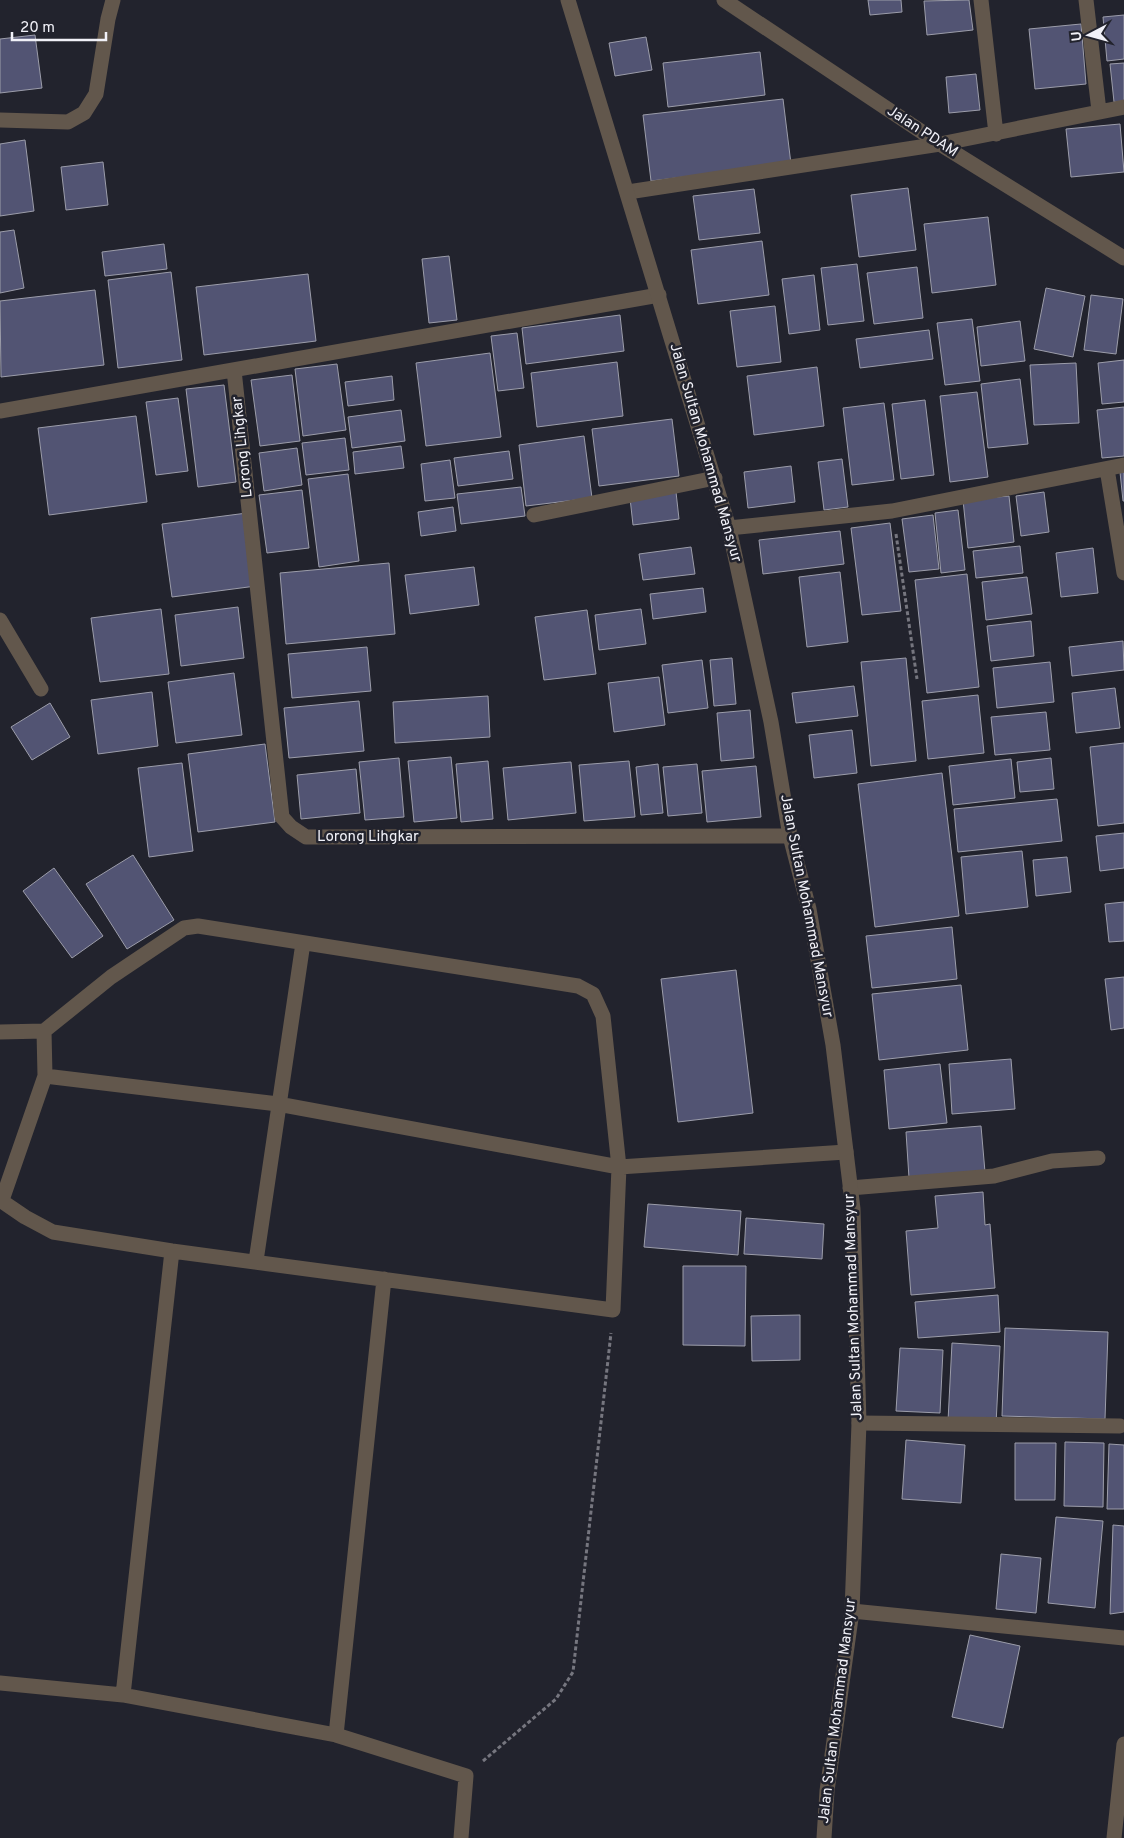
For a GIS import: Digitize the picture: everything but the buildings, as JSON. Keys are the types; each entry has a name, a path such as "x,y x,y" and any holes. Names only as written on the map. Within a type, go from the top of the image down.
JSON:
{"street":[{"path":"0,120 68,122 84,113 96,94 108,20 114,0"},
{"name":"Jalan Sultan Mohammad Mansyur","path":"568,0 730,528 771,722 790,836 809,909 830,1025 853,1209 859,1423 852,1612 827,1791 824,1838"},
{"name":"Jalan PDAM","path":"724,0 940,144 1124,258"},
{"path":"982,0 996,134"},
{"path":"1086,0 1099,111"},
{"path":"628,192 940,144 996,134 1124,106"},
{"path":"0,411 658,295"},
{"name":"Lorong Lihgkar","path":"234,370 282,816 291,827 306,837 790,836"},
{"path":"730,528 892,511 1124,465"},
{"path":"1107,468 1124,573"},
{"path":"534,515 715,478"},
{"path":"0,620 41,689"},
{"path":"0,1032 44,1031 111,977 184,928 198,926 578,986 593,994 603,1016 619,1167 613,1310 172,1251 53,1232 25,1217 1,1200 45,1076 44,1031"},
{"path":"256,1261 303,943"},
{"path":"45,1076 278,1104 619,1167 846,1152"},
{"path":"850,1188 994,1176 1052,1161 1098,1158"},
{"path":"122,1695 172,1251"},
{"path":"336,1735 384,1279"},
{"path":"859,1423 1120,1426"},
{"path":"852,1612 1124,1638"},
{"path":"0,1683 122,1695 336,1735 466,1776 461,1838"},
{"path":"1114,1838 1124,1744"}],"path":[{"path":"892,511 917,679"},
{"path":"466,1776 556,1699 573,1672 613,1310"}]}
